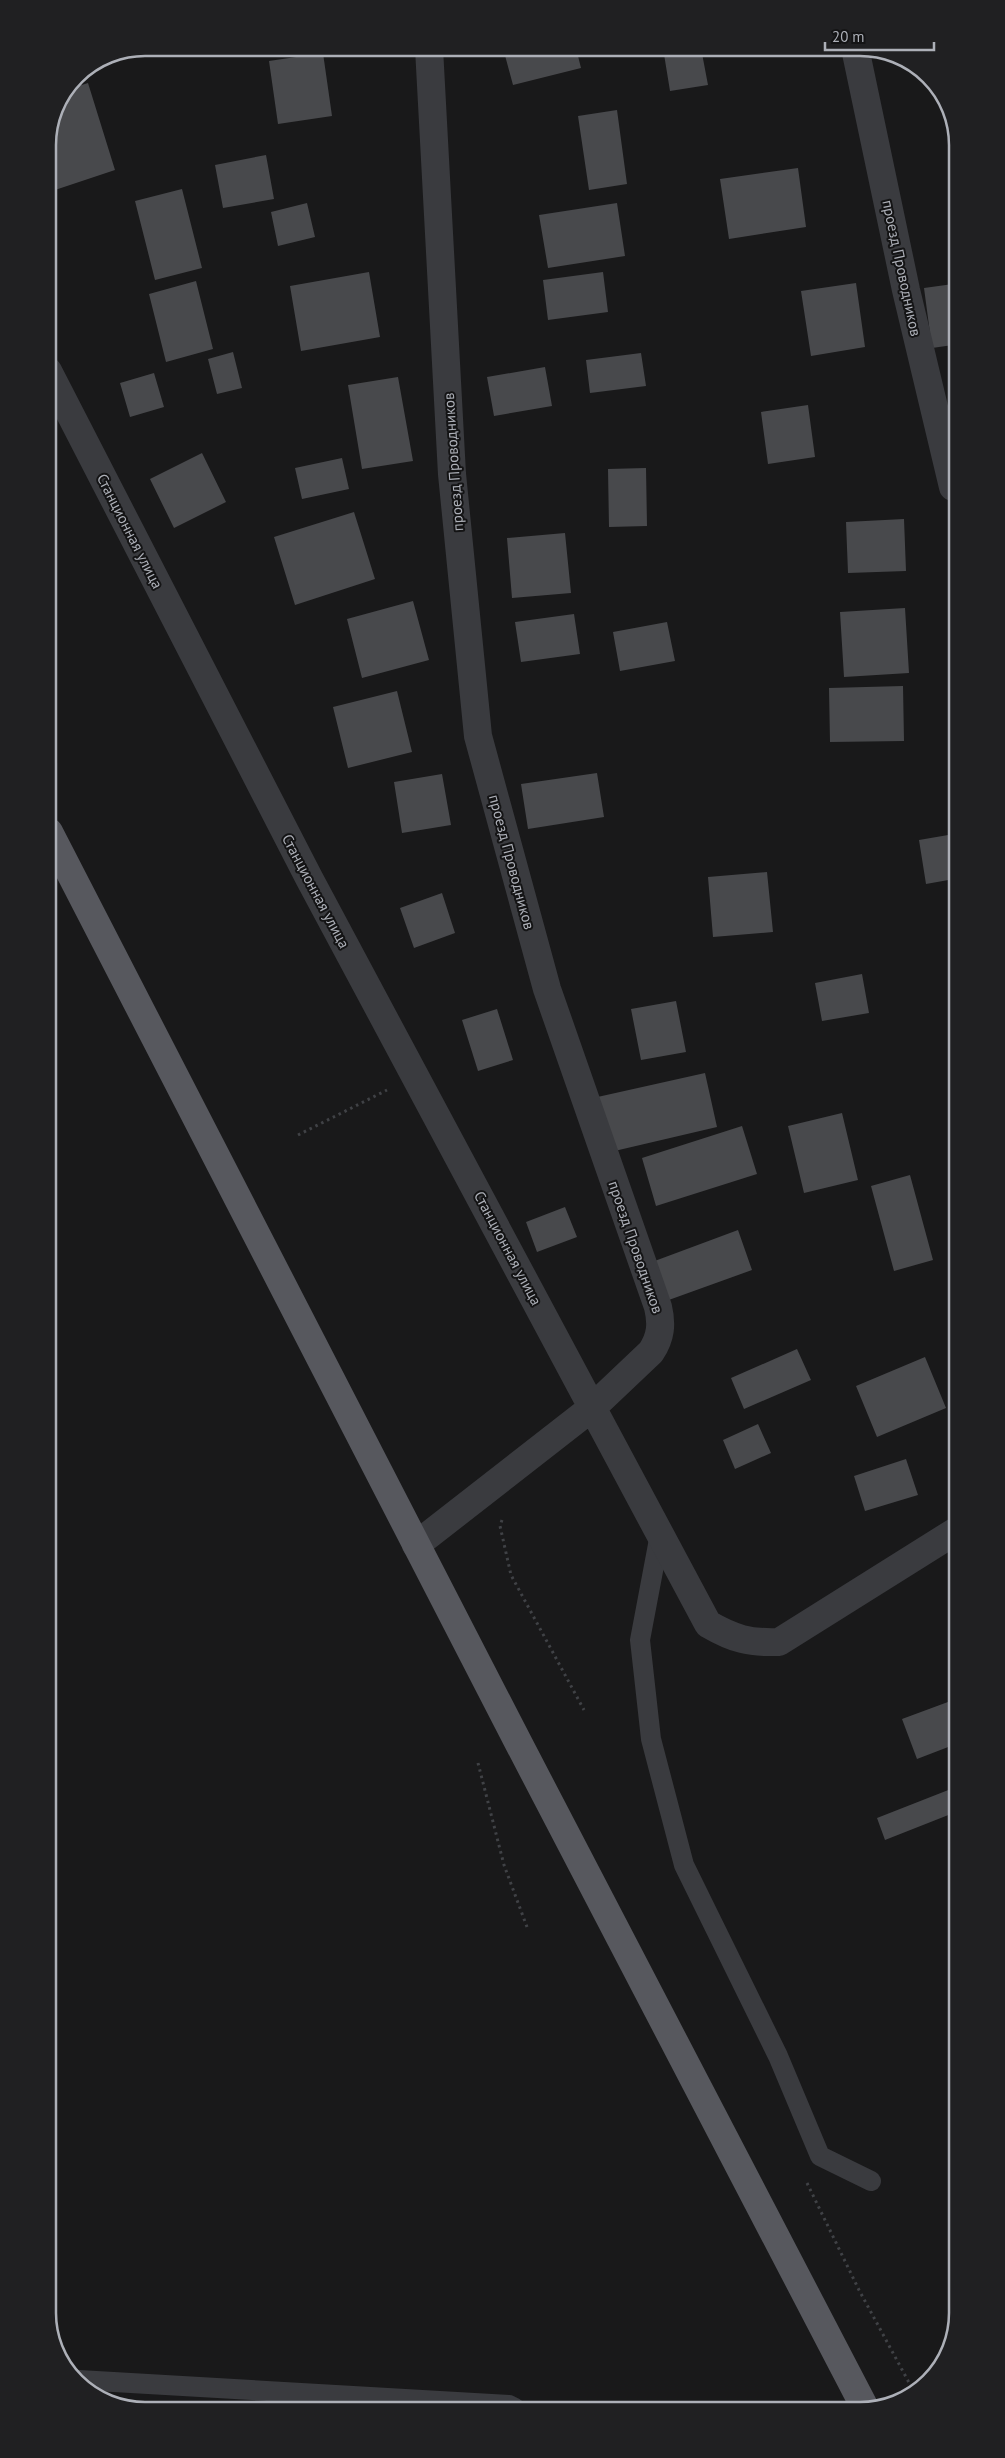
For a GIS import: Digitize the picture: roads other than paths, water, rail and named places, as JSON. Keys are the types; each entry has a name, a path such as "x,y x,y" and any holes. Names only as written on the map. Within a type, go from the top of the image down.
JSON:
{"main road":[{"path":"56,846 862,2402"}],"street":[{"name":"проезд Проводников","path":"416,1544 593,1406 651,1352 659,1336 660,1318 546,989 478,736 452,474 429,56"},
{"name":"проезд Проводников","path":"857,56 906,290 949,470"},
{"name":"Станционная улица","path":"56,388 309,878 708,1624 730,1637 754,1643 779,1642 949,1535"}],"lane":[{"path":"660,1534 640,1640 651,1739 684,1865 778,2056 820,2156 871,2181"},
{"path":"88,2381 457,2402"}]}
